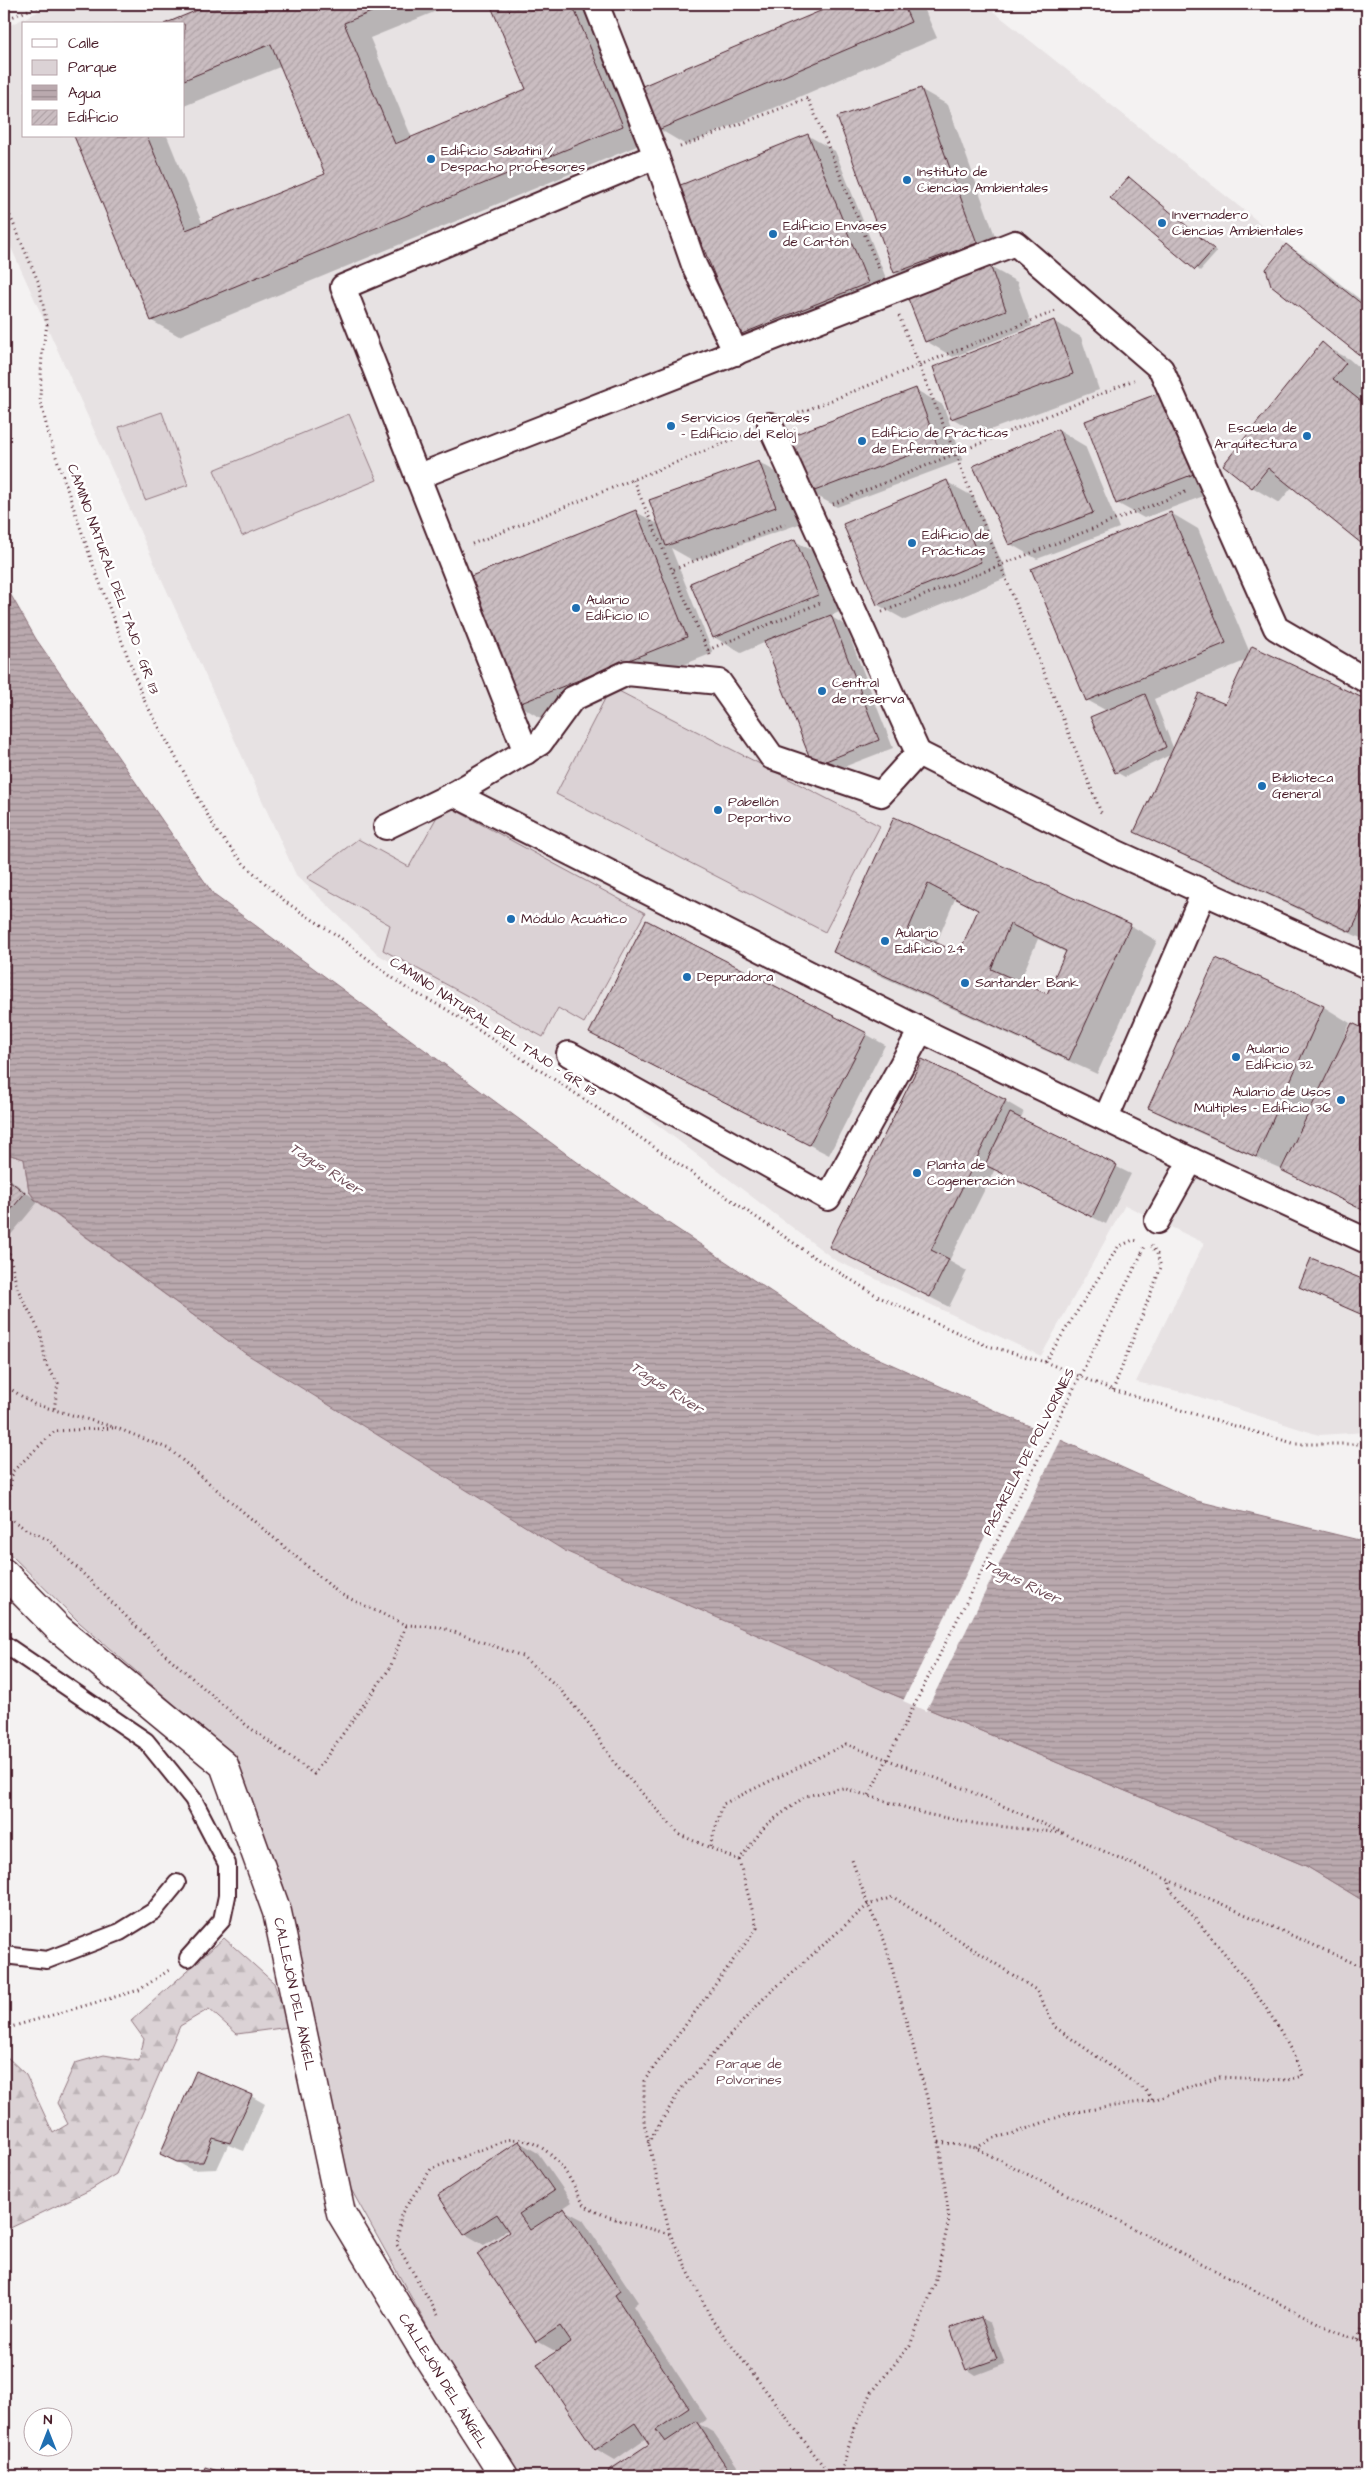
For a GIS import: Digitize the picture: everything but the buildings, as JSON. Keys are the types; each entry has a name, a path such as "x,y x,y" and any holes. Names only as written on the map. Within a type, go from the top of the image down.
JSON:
{"street":[{"path":"596,4 656,156 694,265 736,353"},
{"path":"526,752 343,287 656,156"},
{"path":"417,477 1015,243 1160,369 1276,628 1367,681"},
{"path":"770,425 918,753 1117,853 1367,966"},
{"path":"386,827 454,794 526,752 540,743 572,699 627,673 719,682 772,757 881,794 918,753"},
{"path":"454,794 921,1030 1191,1160 1367,1241"},
{"path":"1106,1118 1204,892"},
{"path":"569,1054 828,1198 921,1030"},
{"path":"1157,1221 1191,1160"},
{"name":"CALLEJÓN DEL ÁNGEL","path":"4,1573 59,1629 224,1765 277,1912 341,2213 424,2351 504,2476"}],"lane":[{"path":"4,1644 146,1741 193,1799 228,1864 227,1896 222,1920 188,1958"},
{"path":"4,1955 47,1960 120,1932 154,1911 177,1883"}],"path":[{"path":"4,20 44,4"},
{"path":"656,156 808,98 956,453 1117,853"},
{"name":"CAMINO NATURAL DEL TAJO - GR 113","path":"4,202 38,281 47,325 42,353 40,398 48,433 92,562 144,700 217,832 244,864 287,902 338,936 406,988 446,1009 584,1099 879,1297 976,1342 1044,1362 1113,1390 1296,1444 1367,1444"},
{"path":"672,570 1160,369"},
{"path":"633,480 708,650 719,682"},
{"path":"858,621 1211,482"},
{"path":"708,650 846,593"},
{"path":"4,1229 17,1288 41,1334 46,1365 58,1383 54,1410"},
{"path":"1044,1362 1118,1247 1132,1240 1147,1242 1157,1254 1161,1267 1113,1390"},
{"name":"PASARELA DE POLVORINES","path":"869,1795 1142,1252"},
{"path":"4,1385 34,1404 117,1428 169,1449 340,1594 406,1625 440,1628 522,1656 558,1687 590,1725 614,1761 680,1834 738,1860 757,1928 644,2081 644,2123 670,2234 712,2320 831,2476"},
{"path":"117,1428 55,1431 13,1471 4,1516 26,1530 49,1540 159,1649 246,1725 314,1774 390,1668 406,1625"},
{"path":"710,1846 722,1804 846,1744 965,1789 1367,1969"},
{"path":"738,1860 766,1825 806,1796 843,1788 926,1814 978,1824 1066,1834"},
{"path":"840,2476 853,2432 872,2392 910,2345 935,2284 949,2219 939,2142 885,1942 868,1905 852,1860"},
{"path":"976,2148 993,2138 1015,2133 1069,2113 1153,2100 1220,2077 1288,2080 1303,2076 1294,2055 1260,1996 1170,1889 1168,1880"},
{"path":"648,2144 682,2089 765,1997 868,1905 893,1897 1036,1990 1055,2027 1146,2091 1153,2100"},
{"path":"4,2029 139,1990 188,1958"},
{"path":"440,2319 397,2245 400,2214 431,2169 506,2140 519,2138 542,2146 563,2166 585,2206 620,2220 670,2234"},
{"path":"939,2142 976,2148 1332,2330 1357,2339 1367,2347"},
{"path":"1357,2339 1367,2319"}],"shaded area":[{"path":"54,4 984,4 1367,308 1367,1432 1319,1435 1187,1393 1136,1382 1204,1243 1125,1205 1041,1356 835,1260 629,1103 379,955 296,875 4,232 4,28"}],"green space":[{"path":"162,412 188,485 145,500 119,427"},
{"path":"349,414 377,480 242,536 214,470"},
{"name":"Pabellón Deportivo","path":"611,687 880,826 825,932 556,794"},
{"name":"Módulo Acuático","path":"444,804 645,913 584,1023 558,1008 543,1037 383,950 390,925 307,878 358,839 409,867"},
{"name":"Parque de Polvorines","path":"4,1153 24,1159 29,1191 34,1199 245,1353 885,1691 1306,1866 1367,1903 1367,2476 520,2476 499,2455 347,2182 283,1885 232,1754 80,1623 4,1548"},
{"path":"224,1938 274,1983 289,2027 237,2034 209,2009 180,2026 116,2174 90,2190 4,2231 4,2181 11,2175 4,2165 4,2054 26,2075 53,2133 68,2124 57,2103 75,2063 104,2055 139,2061 144,2039 131,2021"}],"water":[{"name":"Tagus River","path":"4,583 36,639 214,895 584,1167 857,1349 1197,1501 1367,1542 1367,1903 1306,1866 885,1691 565,1551 245,1353 35,1199 29,1191 24,1159 4,1153"}],"pier":[{"path":"1039,1428 1062,1438 926,1711 903,1701"}],"place":[{"name":"Edificio Sabatini / Despacho profesores","path":"431,159"},
{"name":"Instituto de Ciencias Ambientales","path":"907,180"},
{"name":"Invernadero Ciencias Ambientales","path":"1162,223"},
{"name":"Edificio Envases de Cartón","path":"773,234"},
{"name":"Servicios Generales - Edificio del Reloj","path":"671,426"},
{"name":"Escuela de Arquitectura","path":"1307,436"},
{"name":"Edificio de Prácticas de Enfermería","path":"862,441"},
{"name":"Edificio de Prácticas","path":"912,543"},
{"name":"Aulario Edificio 10","path":"576,608"},
{"name":"Central de reserva","path":"822,691"},
{"name":"Biblioteca General","path":"1262,786"},
{"name":"Pabellón Deportivo","path":"718,810"},
{"name":"Módulo Acuático","path":"511,919"},
{"name":"Aulario Edificio 24","path":"885,941"},
{"name":"Depuradora","path":"687,977"},
{"name":"Santander Bank","path":"965,983"},
{"name":"Aulario Edificio 32","path":"1236,1057"},
{"name":"Aulario de Usos Múltiples - Edificio 36","path":"1341,1100"},
{"name":"Planta de Cogeneración","path":"917,1173"}]}
